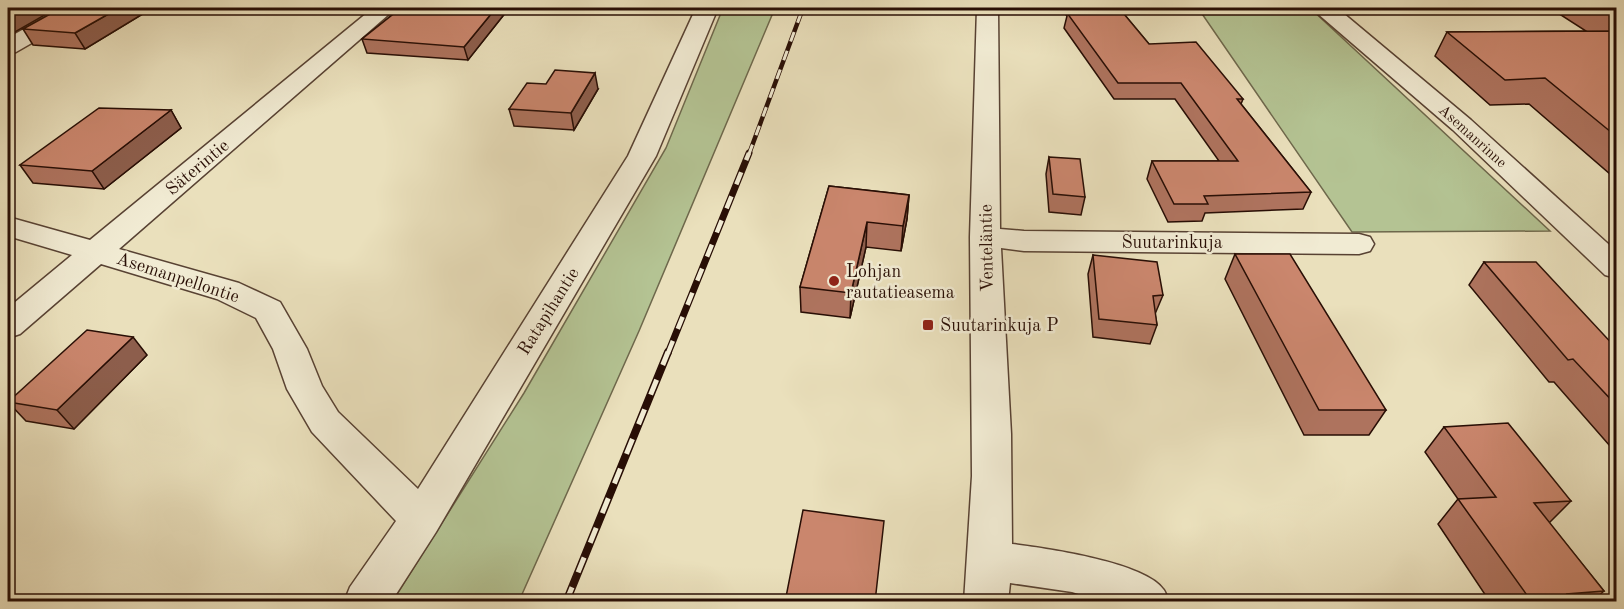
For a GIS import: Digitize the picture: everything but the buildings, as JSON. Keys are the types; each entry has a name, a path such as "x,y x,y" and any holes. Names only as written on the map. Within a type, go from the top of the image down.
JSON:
{"street":[{"path":"8,47 76,8"},
{"name":"Säterintie","path":"8,326 385,8"},
{"name":"Ratapihantie","path":"366,602 421,519 642,156 706,8"},
{"name":"Venteläntie","path":"987,8 985,237 991,455 988,581"},
{"name":"Asemanrinne","path":"1325,8 1462,125 1617,268"},
{"name":"Asemanpellontie","path":"8,226 228,291 268,310 290,349 305,389 325,422 421,519"},
{"name":"Suutarinkuja","path":"985,237 1024,241 1359,244"},
{"path":"988,581 1073,572 1137,594 1146,602"}],"green space":[{"path":"723,8 775,8 639,331 519,601 392,602 524,393 666,148"},
{"path":"1198,8 1310,8 1550,231 1352,232"}],"railway":[{"path":"749,154 803,8"},
{"path":"668,353 749,153"},
{"path":"566,602 668,352"}],"place":[{"name":"Lohjan rautatieasema","path":"834,281"},
{"name":"Suutarinkuja P","path":"928,325"}]}
